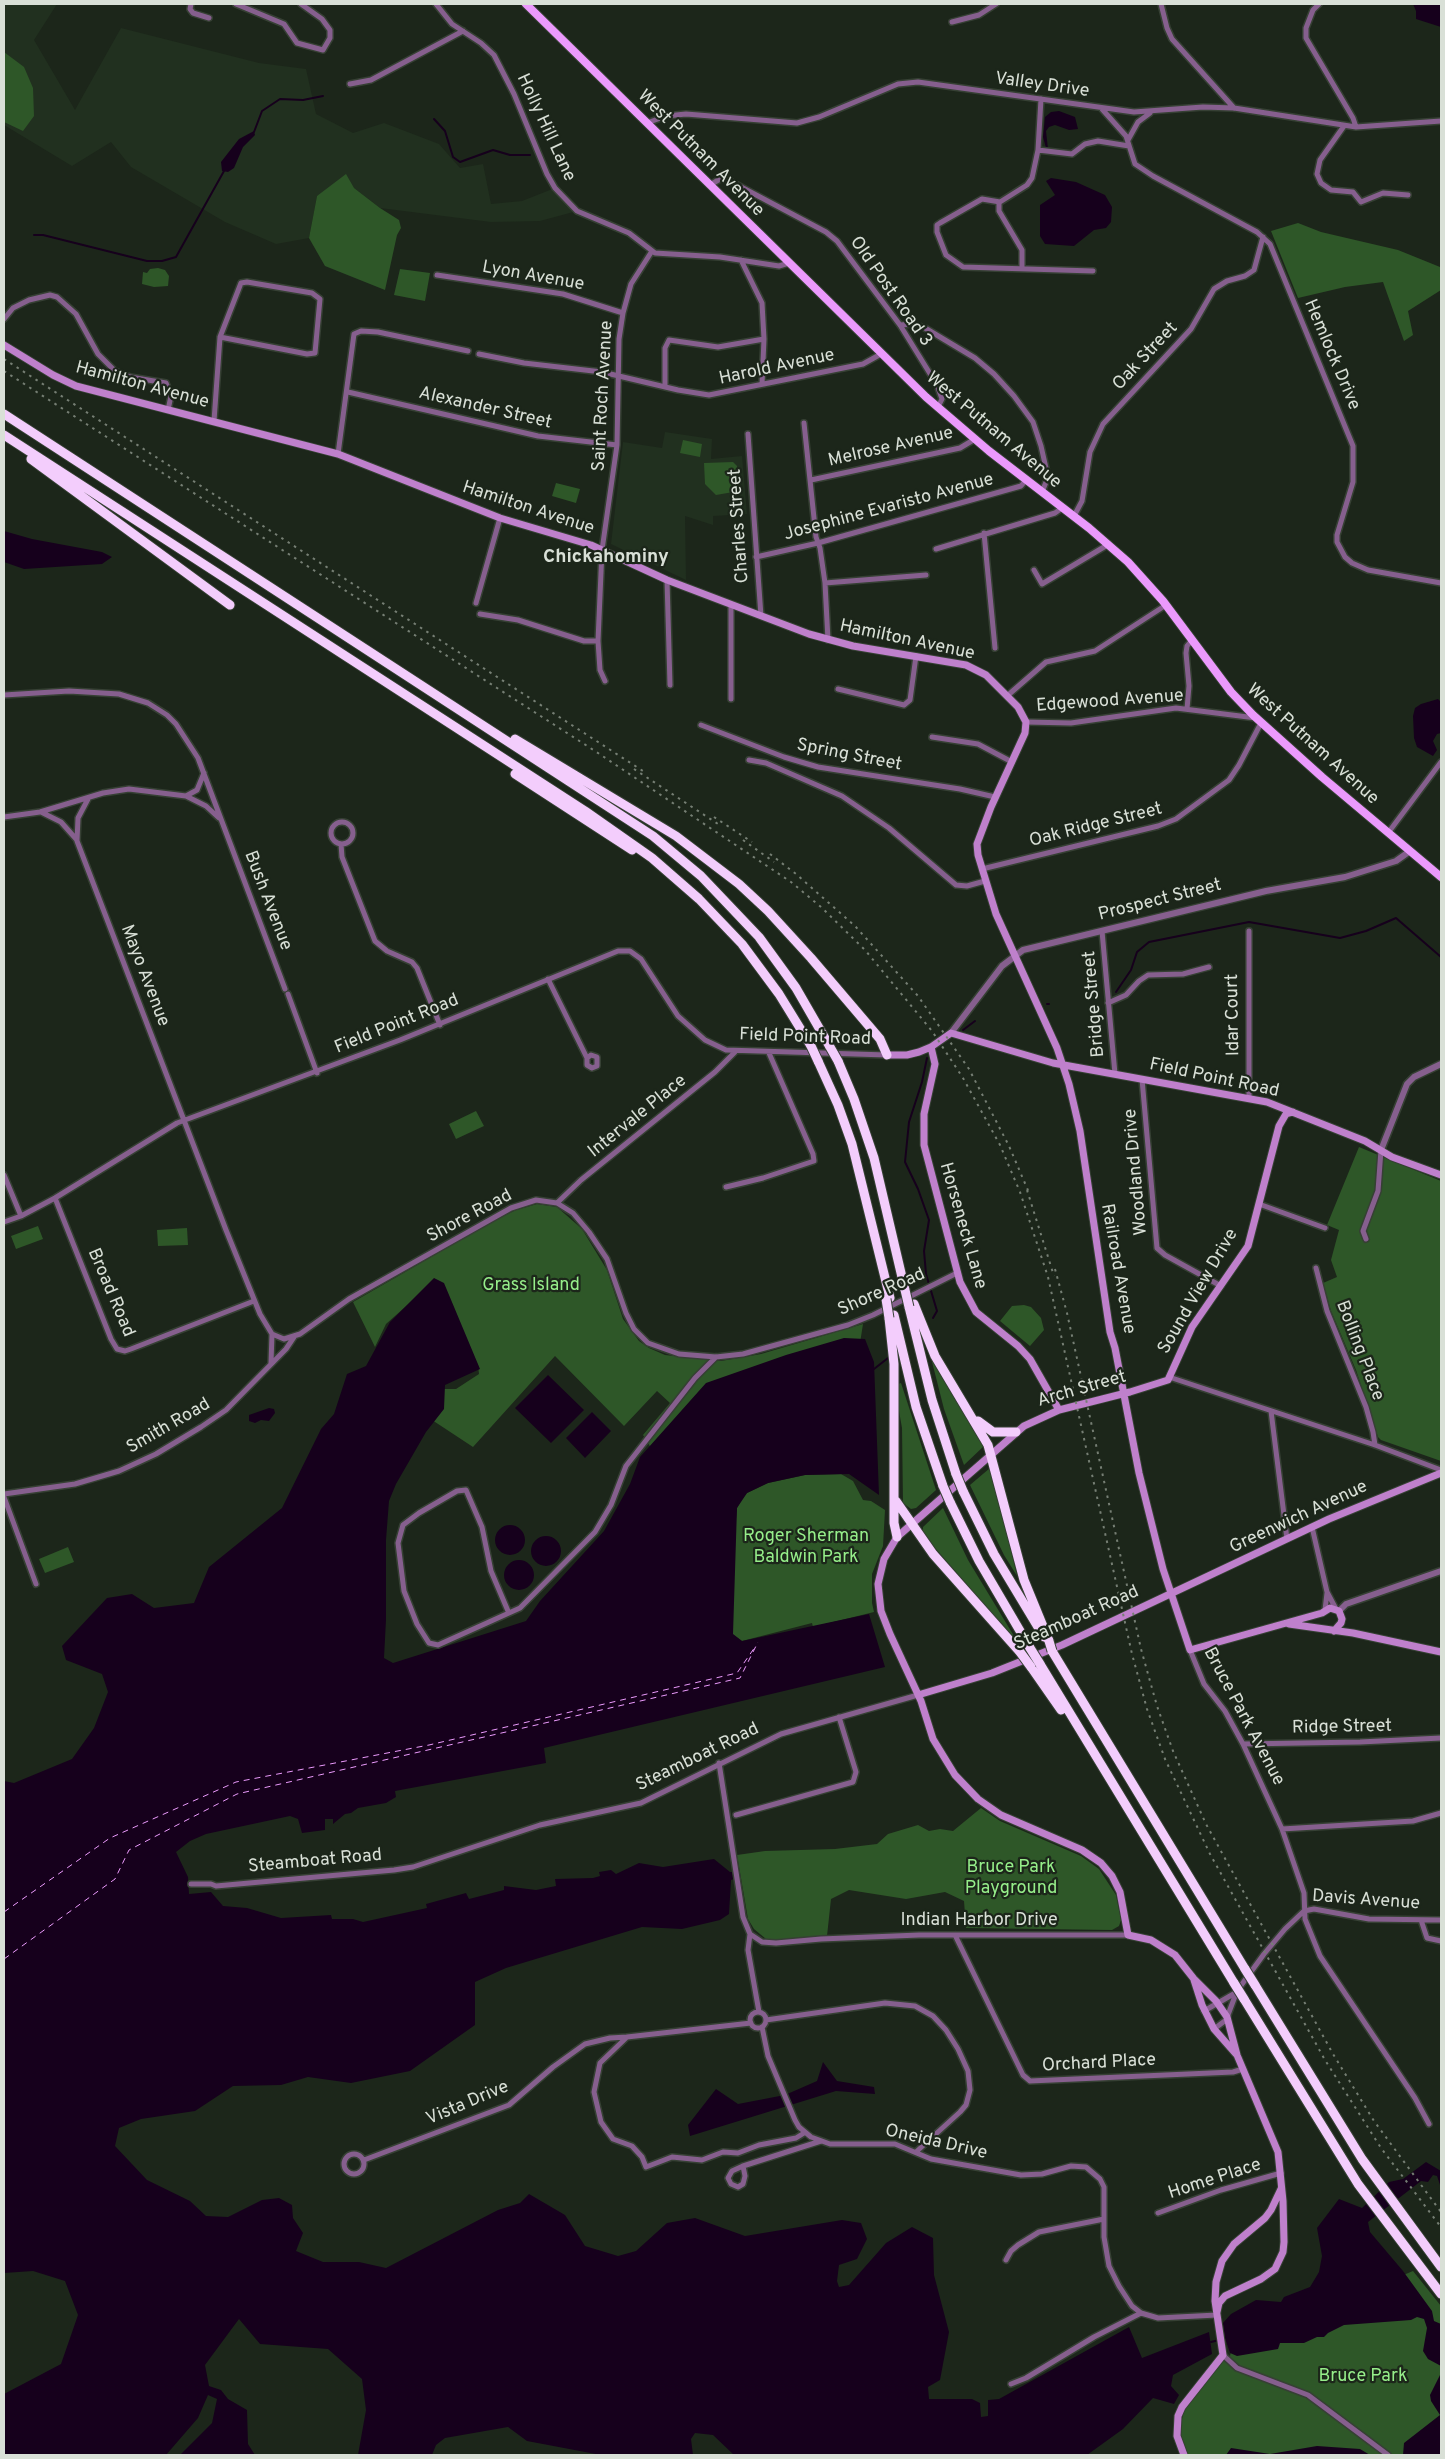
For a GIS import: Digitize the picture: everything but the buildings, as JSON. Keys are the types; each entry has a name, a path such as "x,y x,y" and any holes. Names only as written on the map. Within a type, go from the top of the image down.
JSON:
{"highway":[{"path":"4,414 636,824 701,876 736,911 772,954 796,988 838,1061 868,1138 912,1306 934,1407 956,1474 994,1554 1048,1641"},
{"path":"4,436 46,470 230,605"},
{"path":"4,436 591,815 668,871 704,904 742,944 779,994 811,1046 850,1138 877,1245 891,1317 894,1374 894,1523 897,1537"},
{"path":"452,704 519,740 659,825 725,872 768,910 811,958 880,1039 887,1055"},
{"path":"515,774 668,871"},
{"path":"912,1306 930,1346 956,1393 986,1440 1024,1580 1054,1654 1351,2142 1382,2188 1441,2267"},
{"path":"891,1317 916,1407 943,1486 979,1561 1030,1648 1035,1665"},
{"path":"956,1393 986,1428 997,1432 1016,1432"},
{"path":"895,1498 911,1525 933,1554 1020,1652 1035,1665 1108,1776 1335,2149 1381,2216 1441,2294"}],"main road":[{"name":"West Putnam Avenue","path":"526,4 881,354 938,407 1026,480 1109,544 1166,605 1231,692 1259,720 1441,877"},
{"name":"Hamilton Avenue","path":"4,345 53,375 76,386 338,454 500,518 602,550 667,580 828,640 974,668 986,675 1008,696 1018,707 1026,722"},
{"name":"Railroad Avenue","path":"1026,722 1022,741 995,797 977,844 985,881 996,914 1063,1064 1080,1131 1102,1289 1145,1502 1171,1593"},
{"name":"Field Point Road","path":"887,1055 907,1055 931,1047 951,1033 1063,1064 1267,1102 1365,1141 1381,1150 1441,1175"},
{"name":"Horseneck Lane","path":"931,1047 935,1064 924,1114 924,1145 957,1273 971,1305 985,1320 1025,1353 1037,1369 1059,1410"},
{"name":"Sound View Drive","path":"1169,1377 1192,1327 1248,1246 1278,1126 1286,1114 1293,1112"},
{"name":"Arch Street","path":"1128,1935 1120,1892 1106,1868 1082,1850 1001,1815 973,1794 955,1775 938,1748 918,1695 887,1626 879,1599 880,1571 887,1552 897,1537 1016,1432 1036,1419 1059,1410 1162,1383 1169,1377"},
{"name":"Greenwich Avenue","path":"1171,1593 1312,1527 1441,1471"},
{"name":"Bruce Park Avenue","path":"1171,1593 1190,1650"},
{"name":"Steamboat Road","path":"918,1695 1014,1665 1126,1616 1171,1593"},
{"path":"1190,1650 1324,1611 1337,1610 1353,1633"},
{"path":"1322,1628 1320,1622 1324,1611"},
{"path":"1334,1631 1341,1624 1342,1619"},
{"path":"1286,1623 1353,1633 1441,1652"},
{"name":"Indian Harbor Drive","path":"1128,1935 1151,1940 1165,1946 1183,1962 1194,1979 1218,2003"},
{"name":"Indian Harbor Drive","path":"1194,1979 1204,2011"},
{"path":"1217,2314 1219,2303 1225,2296 1268,2275 1279,2262 1284,2242 1281,2173 1276,2144 1237,2055 1228,2017 1218,2003"},
{"path":"1204,2011 1214,2029 1237,2055"},
{"path":"1184,2455 1177,2436 1178,2416 1222,2352 1217,2325 1216,2282 1226,2253 1243,2235 1265,2218 1271,2210 1282,2186"}],"street":[{"path":"192,4 190,9 193,13 209,18"},
{"path":"236,4 284,24 297,43 323,50 330,36 330,30 322,18 301,4"},
{"name":"Holly Hill Lane","path":"436,4 446,18 489,49 497,60 547,174 565,200 577,211 639,238 652,251"},
{"path":"952,22 980,15 996,4"},
{"path":"1161,4 1172,39 1234,108"},
{"path":"1318,4 1313,10 1306,28 1306,38 1353,118 1356,127"},
{"path":"350,84 371,80 463,31"},
{"name":"Valley Drive","path":"647,123 666,116 686,114 796,123 819,117 898,84 918,82 1134,112 1204,107 1234,108 1356,127 1441,121"},
{"path":"1041,99 1038,150 1032,178 1027,185 999,202 982,199 937,225 937,232 946,255 956,264 963,267 1093,271"},
{"name":"Hemlock Drive","path":"1102,108 1115,122 1129,143 1132,158 1140,168 1257,232 1270,244 1353,446 1353,482 1337,528 1337,542 1340,549 1352,563 1368,570 1441,583"},
{"path":"1038,150 1072,154 1085,144 1098,141 1129,143 1138,122 1153,112"},
{"path":"1344,126 1320,160 1317,174 1321,183 1331,190 1352,192 1361,202 1382,193 1408,195"},
{"name":"Old Post Road 3","path":"710,185 720,179 728,180 832,236 844,247 900,325 940,391 942,399 938,407"},
{"path":"999,202 999,211 1022,250 1022,269"},
{"name":"Oak Street","path":"1074,516 1082,501 1090,452 1095,437 1103,424 1191,329 1214,289 1227,281 1245,276 1254,270 1263,237"},
{"path":"652,251 663,254 741,260 779,266 789,262"},
{"name":"Saint Roch Avenue","path":"605,681 600,670 598,641 602,550 617,445 619,339 623,313 631,284 652,251"},
{"path":"741,260 762,303 764,338 762,384"},
{"name":"Lyon Avenue","path":"437,276 563,294 623,313"},
{"path":"214,421 220,337 241,283 261,284 312,293 319,297 316,350 312,354 220,337"},
{"path":"4,319 13,308 28,300 50,295 57,297 76,314 98,354 116,371 130,376 166,383 171,396 168,410"},
{"path":"900,325 913,324 925,328 975,358 994,374 1014,396 1033,422 1041,446 1048,477 1042,492"},
{"path":"338,454 348,392 354,334 358,332 378,332 468,351"},
{"path":"665,386 664,348 669,340 718,347 764,338"},
{"name":"Harold Avenue","path":"479,354 524,363 602,372 678,390 710,395 863,364 881,354"},
{"name":"Alexander Street","path":"348,392 538,436 617,445"},
{"path":"804,423 818,543 825,582 828,640"},
{"name":"Charles Street","path":"748,434 761,616"},
{"name":"Melrose Avenue","path":"811,480 960,448 975,439"},
{"name":"Josephine Evaristo Avenue","path":"756,557 818,543 1021,486 1026,480"},
{"path":"936,549 1055,513 1062,508"},
{"path":"476,603 500,518"},
{"path":"984,534 995,648"},
{"path":"1034,570 1042,584 1109,544"},
{"path":"825,582 926,575"},
{"path":"667,580 670,685"},
{"path":"731,605 732,699"},
{"path":"1008,696 1046,662 1095,651 1166,605"},
{"path":"480,614 518,620 584,640 598,641"},
{"path":"1187,709 1189,686 1186,653 1187,646 1192,640"},
{"path":"838,690 904,705 910,700 916,656"},
{"name":"Bush Avenue","path":"4,695 69,691 106,692 148,703 168,715 176,724 192,747 204,772 317,1073"},
{"name":"Edgewood Avenue","path":"1026,722 1071,722 1162,709 1187,709 1259,720"},
{"name":"Oak Ridge Street","path":"982,869 1158,826 1176,819 1229,780 1239,765 1259,720"},
{"name":"Spring Street","path":"701,725 784,757 818,767 960,789 995,797"},
{"path":"932,737 978,744 1012,762"},
{"path":"750,760 766,763 842,796 888,828 956,885 967,886 985,881"},
{"path":"1388,833 1441,762"},
{"path":"186,796 197,790 204,772"},
{"path":"4,816 40,812 103,793 129,789 186,796 206,806 223,822"},
{"name":"Mayo Avenue","path":"78,841 78,818 88,799"},
{"name":"Mayo Avenue","path":"40,812 62,822 78,841 184,1120"},
{"path":"344,823 351,827 352,836 349,841 341,844 333,840 332,830 337,824 344,823"},
{"path":"341,844 342,857 375,941 386,951 412,962 418,968 440,1025"},
{"name":"Prospect Street","path":"951,1033 991,979 1023,950 1266,890 1345,877 1396,861 1410,851"},
{"name":"Idar Court","path":"1249,931 1249,1099"},
{"name":"Bridge Street","path":"1102,932 1115,1074"},
{"name":"Field Point Road","path":"4,1222 21,1216 55,1198 184,1120 317,1073 440,1025 613,952 630,951 642,959 678,1016 694,1031 717,1046 735,1052 887,1055"},
{"path":"1108,1003 1126,995 1139,981 1148,975 1183,974 1209,967"},
{"path":"548,979 587,1058"},
{"name":"Intervale Place","path":"557,1203 581,1180 715,1072 735,1052"},
{"path":"726,1187 763,1178 814,1161 813,1154 769,1053"},
{"path":"1366,1239 1363,1232 1378,1191 1381,1150 1407,1084 1414,1077 1441,1064"},
{"name":"Woodland Drive","path":"1142,1079 1158,1248 1165,1255 1220,1286"},
{"path":"184,1120 254,1302 265,1325 272,1334 284,1339 294,1337"},
{"path":"4,1175 21,1216"},
{"name":"Broad Road","path":"55,1198 111,1339 117,1349 125,1351 131,1349 254,1302"},
{"name":"Shore Road","path":"294,1337 349,1299 511,1208 536,1200 557,1203 573,1213 596,1242 614,1275 630,1322 640,1336 648,1343 668,1351 691,1356 716,1357 759,1350 848,1325 880,1312 957,1273"},
{"path":"1259,1204 1325,1228"},
{"name":"Bolling Place","path":"1316,1268 1327,1311 1366,1406 1374,1432 1375,1445"},
{"path":"271,1364 272,1334"},
{"name":"Smith Road","path":"4,1499 75,1484 118,1471 156,1454 226,1410 271,1364 294,1337"},
{"path":"508,1611 491,1571 482,1527 466,1490 457,1491 402,1525 398,1543 404,1591 417,1624 429,1643 438,1645 500,1618 508,1611 525,1604 594,1532 611,1505 626,1466 695,1378 716,1357"},
{"path":"1169,1377 1375,1445 1441,1471"},
{"path":"1271,1411 1287,1539"},
{"path":"4,1499 36,1584"},
{"path":"1312,1527 1327,1592 1337,1610 1346,1604 1441,1571"},
{"path":"1324,1611 1327,1592"},
{"name":"Bruce Park Avenue","path":"1190,1650 1204,1684 1225,1711 1243,1744 1282,1829 1300,1880 1305,1919 1320,1956 1415,2098 1429,2124"},
{"name":"Steamboat Road","path":"191,1884 211,1884 216,1886 405,1869 540,1825 641,1803 674,1789 719,1763 781,1734 918,1695"},
{"path":"736,1815 853,1782 856,1772 839,1717"},
{"name":"Ridge Street","path":"1243,1744 1360,1742 1441,1738"},
{"path":"719,1763 743,1917 750,1934 748,1950 759,2012 766,2020"},
{"path":"1282,1829 1412,1821 1441,1813"},
{"name":"Davis Avenue","path":"1204,2011 1218,2003 1236,1988 1274,1941 1304,1911 1314,1909 1369,1919 1441,1920"},
{"path":"1421,1920 1427,1938 1441,1941"},
{"name":"Indian Harbor Drive","path":"750,1934 769,1943 821,1939 955,1935 1128,1935"},
{"name":"Orchard Place","path":"955,1935 1023,2074 1030,2081 1233,2072 1243,2069"},
{"name":"Davis Avenue","path":"1214,2029 1228,2017 1236,1988"},
{"path":"766,2020 885,2003 915,2006 933,2016 946,2030 958,2049 968,2071 970,2090 966,2105 960,2112 916,2152"},
{"path":"759,2012 752,2016 751,2023 754,2027 762,2027"},
{"path":"627,2037 609,2052 600,2063 595,2084 595,2101 601,2122 613,2138 632,2146 642,2157 646,2167 672,2157 702,2160 723,2152 738,2153 759,2145 796,2138 804,2133 799,2127 768,2056 762,2027 766,2020"},
{"name":"Vista Drive","path":"364,2160 509,2105 553,2067 585,2044 610,2038 751,2023"},
{"name":"Oneida Drive","path":"804,2133 830,2144 895,2144 950,2163 1021,2175 1042,2174 1071,2166 1086,2166 1100,2179 1104,2187 1104,2237 1109,2266 1126,2297 1141,2313"},
{"path":"743,2166 821,2141"},
{"name":"Vista Drive","path":"351,2154 357,2154 364,2160 364,2168 359,2173 350,2173 344,2166 346,2158 351,2154"},
{"name":"Home Place","path":"1158,2213 1221,2190 1281,2173"},
{"path":"1006,2260 1011,2251 1018,2245 1039,2232 1104,2219"},
{"path":"1011,2384 1026,2378 1094,2337 1141,2313 1158,2318 1217,2314"},
{"path":"1222,2352 1237,2368 1308,2395 1388,2455"}],"shaded area":[{"path":"4,4 57,4 34,40 75,110 121,28 259,63 306,69 316,114 353,133 384,123 439,144 460,168 483,164 491,204 522,201 555,188 577,211 540,221 491,222 380,208 354,188 317,196 309,238 276,244 225,222 131,167 111,142 72,166 4,125"},
{"path":"1413,4 1441,4 1441,27 1416,19 1416,11"},
{"path":"1059,111 1075,117 1078,129 1069,130 1055,125 1049,127 1046,131 1048,149 1043,137 1045,117 1051,112"},
{"path":"254,131 255,135 243,147 234,168 228,172 222,171 221,162 239,139"},
{"path":"1051,178 1076,182 1105,195 1112,207 1111,222 1106,228 1094,230 1074,246 1045,244 1040,236 1040,205 1055,195 1046,181"},
{"path":"665,432 712,439 711,459 742,456 747,514 713,516 713,525 685,516 686,580 611,544 623,442 662,448"},
{"path":"4,531 32,539 102,552 112,557 102,564 24,569 4,562"},
{"path":"1438,699 1441,702 1441,733 1437,734 1433,741 1437,750 1433,756 1417,747 1414,738 1413,716 1415,708 1421,704"},
{"path":"434,1278 444,1283 480,1369 445,1385 444,1409 426,1432 396,1484 389,1501 386,1540 384,1658 393,1663 526,1621 540,1601 604,1531 630,1484 640,1457 706,1383 786,1355 844,1338 865,1339 874,1362 879,1495 849,1474 805,1475 768,1483 747,1493 737,1508 733,1634 742,1641 869,1614 885,1667 544,1748 546,1763 395,1791 396,1797 386,1803 358,1808 351,1813 345,1814 333,1824 333,1819 325,1819 325,1830 302,1833 298,1819 290,1816 206,1834 190,1841 176,1852 188,1877 189,1894 211,1892 223,1906 247,1908 281,1918 331,1915 332,1919 353,1919 363,1922 427,1908 426,1904 466,1893 469,1899 504,1890 504,1886 536,1890 556,1886 555,1879 593,1878 600,1876 599,1872 611,1870 616,1874 639,1863 663,1867 714,1859 732,1872 734,1879 731,1880 729,1914 720,1920 682,1929 642,1927 506,1968 475,1982 475,2025 410,2071 351,2083 308,2077 281,2085 233,2086 195,2111 141,2119 119,2128 115,2146 147,2180 190,2201 206,2216 228,2217 262,2200 279,2198 292,2205 293,2218 303,2233 296,2251 323,2262 359,2262 386,2268 498,2210 520,2203 529,2194 565,2215 585,2246 618,2256 636,2251 667,2223 695,2218 745,2236 842,2220 861,2223 867,2239 857,2259 839,2265 837,2281 839,2287 849,2285 886,2243 912,2227 933,2238 934,2275 949,2332 940,2380 928,2387 929,2399 972,2399 980,2403 981,2417 988,2416 988,2400 999,2399 1129,2327 1142,2358 1209,2332 1212,2354 1173,2375 1171,2386 1179,2395 1174,2404 1153,2398 1123,2429 1087,2455 734,2455 713,2435 695,2433 691,2439 693,2455 601,2455 527,2441 508,2427 445,2438 436,2445 432,2455 358,2455 366,2410 362,2379 328,2349 260,2344 239,2319 205,2365 209,2386 221,2390 228,2399 247,2410 248,2444 255,2455 180,2455 212,2423 217,2399 208,2395 198,2418 166,2455 4,2455 4,2394 61,2364 78,2315 65,2281 33,2271 4,2273 4,1781 14,1783 72,1759 94,1728 108,1692 102,1674 66,1660 62,1646 107,1598 132,1594 154,1608 194,1603 209,1567 282,1508 321,1429 334,1414 347,1374 366,1366 390,1322"},
{"path":"548,1375 584,1410 551,1443 515,1408"},
{"path":"269,1408 274,1409 275,1413 269,1421 261,1420 255,1423 249,1421 249,1415"},
{"path":"592,1412 611,1431 585,1458 566,1438"},
{"path":"510,1525 521,1529 525,1540 521,1551 510,1555 499,1551 495,1540 499,1529"},
{"path":"546,1536 557,1540 561,1551 557,1562 546,1566 535,1562 531,1551 535,1540"},
{"path":"519,1560 530,1564 534,1575 530,1586 519,1590 508,1586 504,1575 508,1564"},
{"path":"823,2062 837,2081 874,2087 875,2094 836,2091 690,2136 688,2125 716,2089 738,2104 785,2095 817,2081"},
{"path":"1426,2162 1441,2171 1441,2188 1437,2176 1433,2175 1428,2182 1421,2181 1368,2222 1370,2232 1403,2271 1432,2311 1434,2321 1441,2324 1441,2366 1428,2359 1423,2351 1427,2328 1424,2319 1417,2317 1411,2320 1344,2325 1324,2337 1317,2337 1304,2343 1280,2343 1278,2349 1237,2356 1230,2353 1223,2323 1231,2314 1256,2300 1281,2302 1284,2297 1310,2287 1319,2272 1322,2256 1317,2228 1339,2199 1362,2208 1389,2182 1403,2179"},
{"path":"1441,2373 1441,2455 1403,2455 1404,2443 1440,2415 1431,2401 1430,2395"},
{"path":"1317,2446 1360,2449 1370,2455 1226,2455 1231,2448 1270,2454"}],"green space":[{"path":"4,52 24,67 33,88 34,116 23,131 4,122"},
{"path":"346,174 354,188 399,220 401,228 397,235 385,290 325,266 309,238 317,196"},
{"path":"1298,223 1321,232 1398,250 1440,267 1441,290 1408,311 1413,335 1404,341 1383,282 1345,287 1298,298 1271,231"},
{"path":"158,268 165,270 169,276 168,286 154,287 142,284 143,272 147,273 150,269"},
{"path":"400,269 430,273 425,301 394,295"},
{"path":"683,440 702,444 700,457 680,453"},
{"path":"733,462 737,466 739,491 716,495 705,484 704,463"},
{"path":"556,483 580,489 576,503 552,496"},
{"path":"476,1111 484,1126 456,1139 449,1124"},
{"path":"1359,1147 1441,1181 1441,1461 1381,1440 1378,1437 1356,1370 1331,1311 1323,1283 1337,1277 1331,1260 1339,1230 1327,1225"},
{"name":"Grass Island","path":"537,1204 557,1207 582,1229 607,1270 623,1319 639,1341 665,1355 721,1361 761,1354 863,1324 860,1343 651,1448 643,1435 670,1403 657,1391 624,1426 555,1356 473,1447 429,1418 438,1389 456,1389 479,1374 478,1365 431,1284 386,1324 375,1347 353,1302 497,1219 516,1210"},
{"path":"38,1226 43,1239 16,1249 11,1236"},
{"path":"187,1228 188,1245 158,1246 157,1230"},
{"path":"1024,1305 1031,1307 1041,1318 1044,1330 1030,1346 1000,1321 1012,1306"},
{"path":"930,1354 984,1446 964,1465 944,1409"},
{"path":"901,1383 936,1490 916,1508 911,1509 903,1503 902,1428 898,1384"},
{"path":"990,1468 1017,1576 1004,1555 970,1485"},
{"name":"Roger Sherman Baldwin Park","path":"841,1474 853,1481 863,1500 871,1501 885,1510 883,1546 872,1574 872,1603 874,1612 813,1627 812,1623 742,1641 733,1635 732,1627 734,1540 737,1508 741,1500 747,1493 768,1483 805,1475"},
{"path":"943,1508 968,1560 1014,1636 1012,1637 923,1534 923,1527"},
{"path":"68,1547 74,1562 45,1573 39,1559"},
{"name":"Bruce Park Playground","path":"981,1808 1000,1821 1081,1856 1099,1869 1116,1895 1121,1920 1119,1926 1112,1930 966,1928 964,1901 945,1892 906,1899 849,1890 831,1899 827,1936 775,1941 766,1939 754,1929 748,1919 737,1855 765,1851 835,1849 877,1844 888,1834 918,1825 929,1831 940,1829 953,1831"},
{"name":"Bruce Park","path":"1413,2271 1441,2306 1441,2455 1188,2455 1179,2432 1184,2410 1214,2368 1230,2356 1232,2347"}],"waterway":[{"path":"254,132 262,111 280,99 303,100 323,96"},
{"path":"434,119 445,131 453,157 460,162 493,150 510,155 530,155"},
{"path":"34,235 43,235 147,261 162,261 176,257 224,171"},
{"path":"1116,992 1131,970 1137,952 1149,942 1249,922 1340,938 1366,931 1396,918 1441,957"},
{"path":"963,1030 975,1021"},
{"path":"927,1058 922,1082 909,1122 905,1162 918,1189 929,1220 924,1251 926,1274 937,1311 933,1318"},
{"path":"874,1369 888,1358"},
{"path":"1211,2342 1219,2340"}],"ferry route":[{"path":"4,1959 115,1879 129,1850 237,1794 740,1678 758,1642"},
{"path":"4,1912 110,1838 236,1782 429,1745 737,1673 755,1647"}],"railway":[{"path":"4,359 643,771"},
{"path":"4,371 595,751 791,882 821,907 865,950 932,1031 963,1078 1000,1145 1020,1192 1048,1277 1132,1654 1147,1709 1165,1759 1210,1854 1325,2060 1381,2148 1441,2227"},
{"path":"634,769 718,824"},
{"path":"714,817 752,842"},
{"path":"743,840 774,862"},
{"path":"770,854 796,874 855,926 918,996 969,1069 1009,1146 1030,1195"},
{"path":"1027,1190 1054,1276"},
{"path":"1055,1269 1067,1313 1141,1649 1157,1706 1173,1751 1206,1824 1333,2054 1374,2121 1441,2212"}],"district":[{"name":"Chickahominy","path":"606,558"}]}
